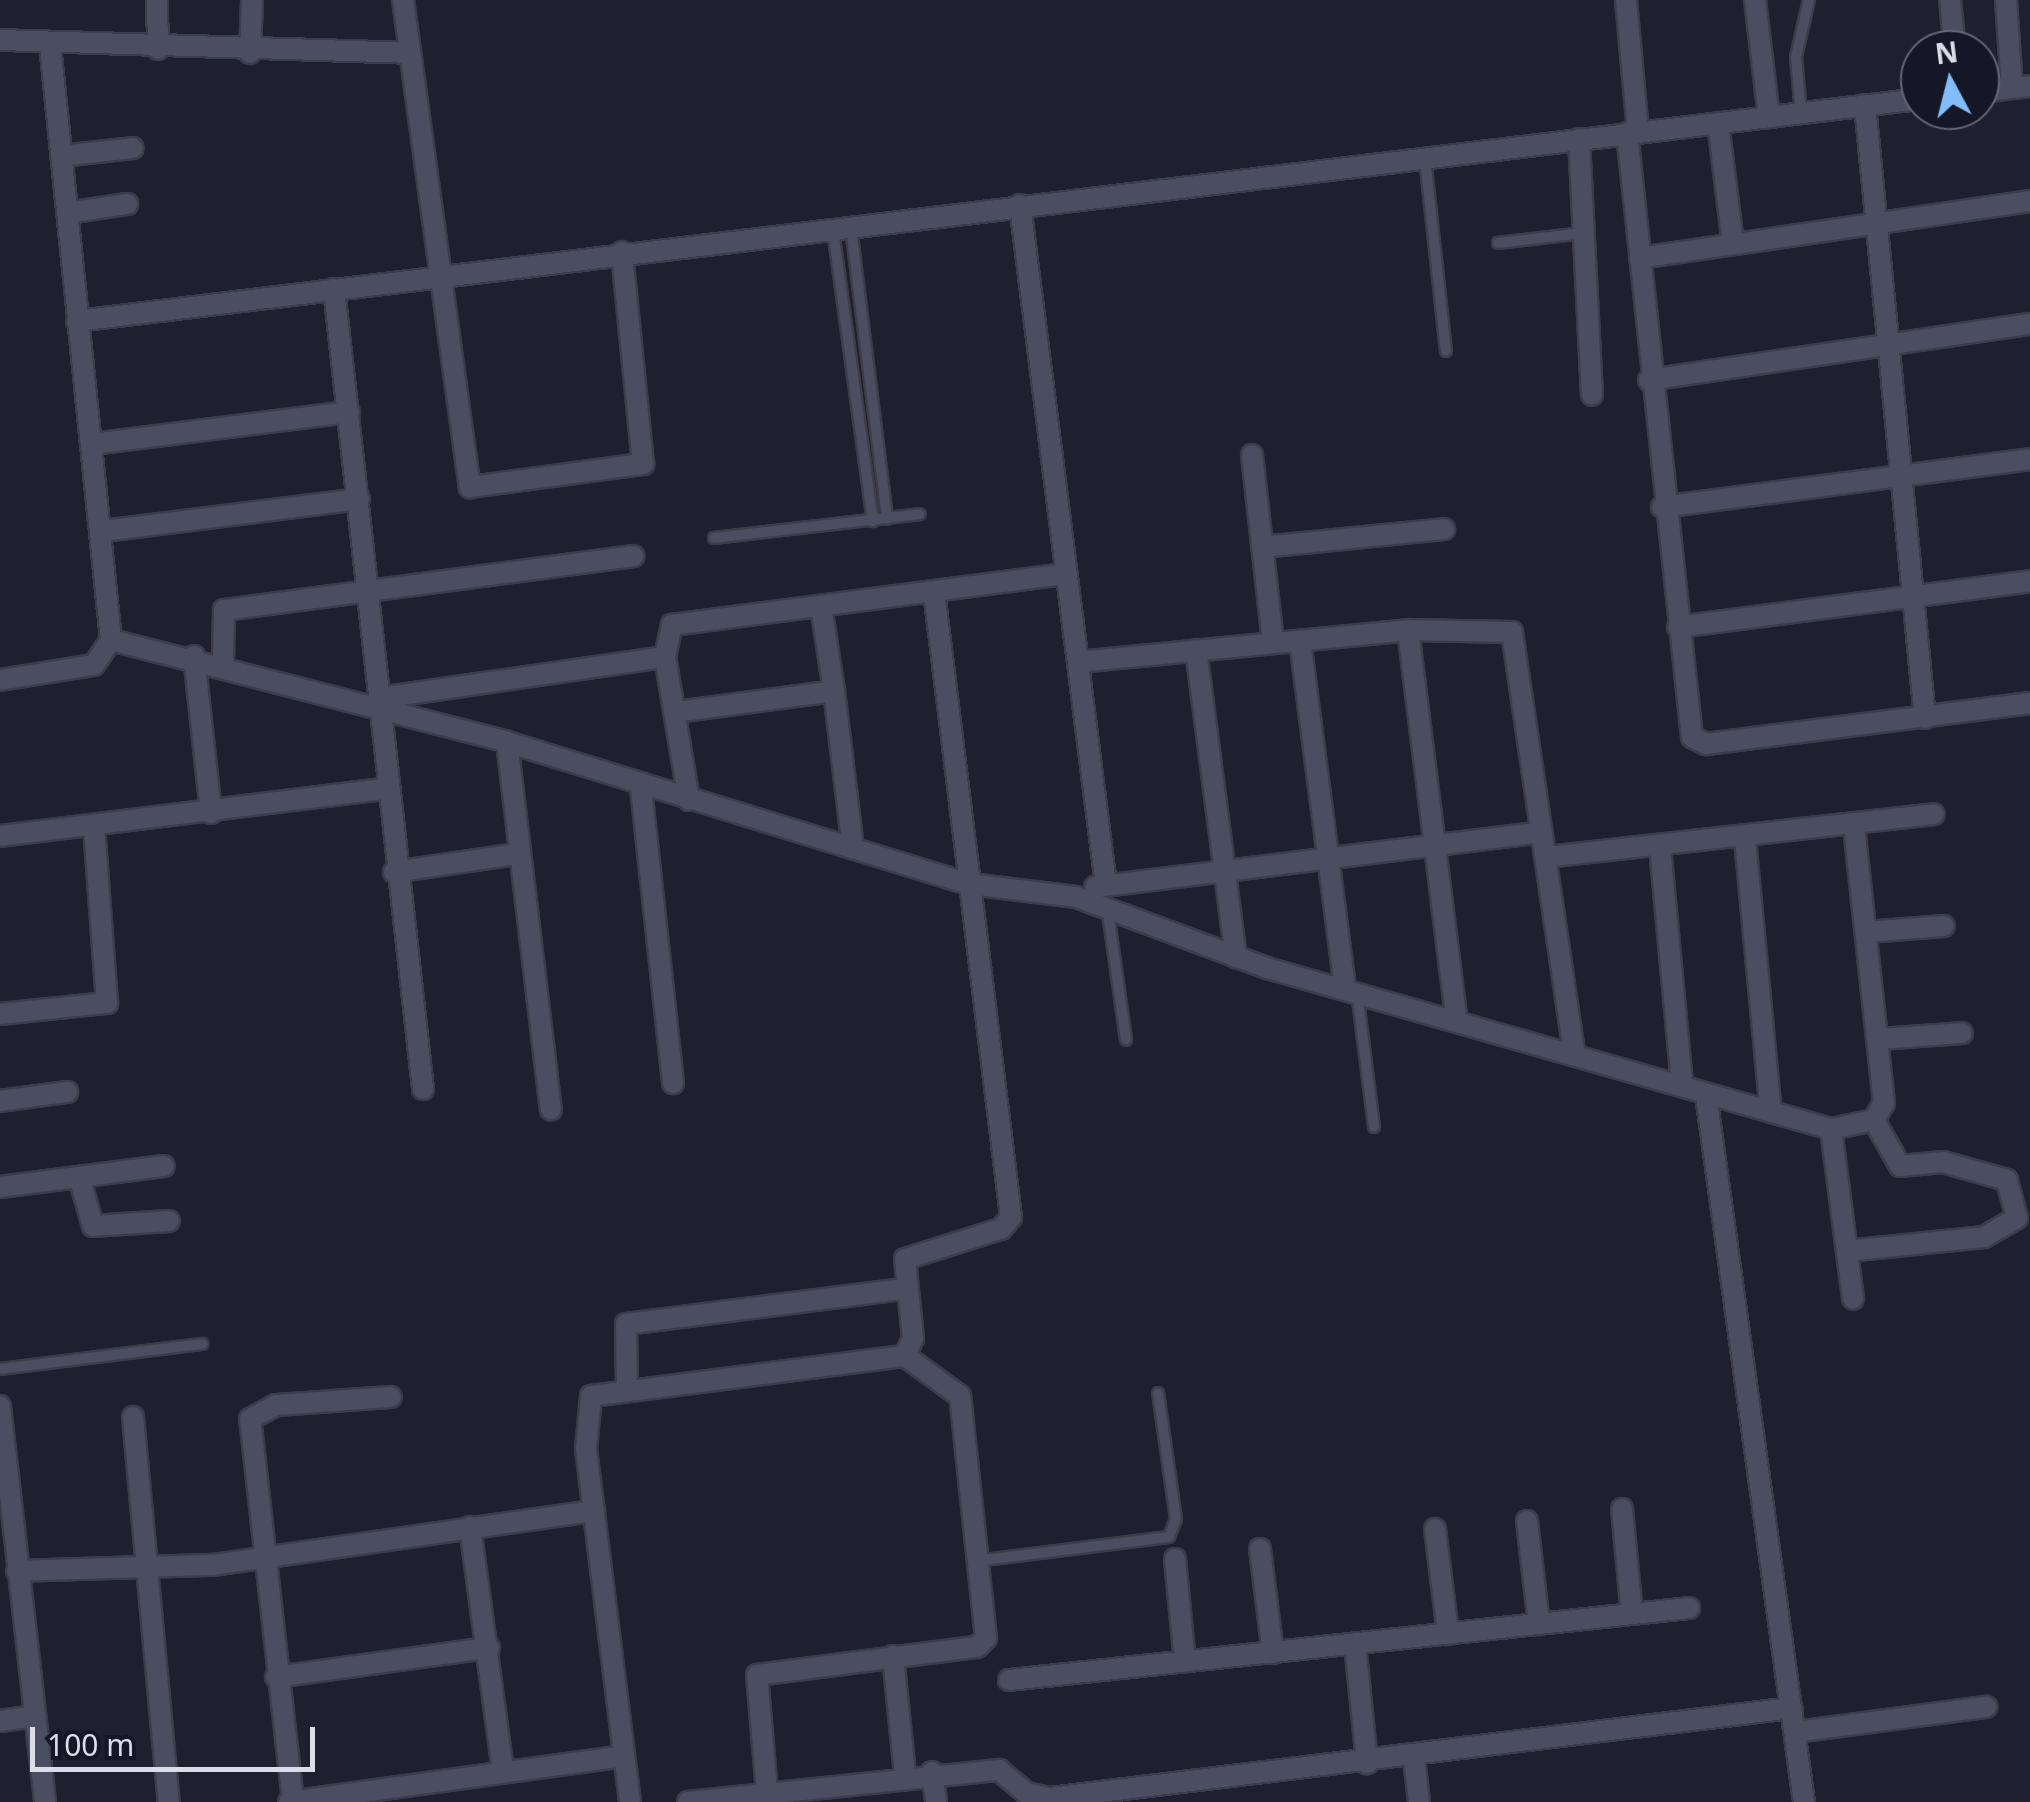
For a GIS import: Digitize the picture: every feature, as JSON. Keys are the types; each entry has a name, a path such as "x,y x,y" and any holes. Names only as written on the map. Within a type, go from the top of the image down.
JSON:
{"street":[{"path":"158,0 158,49"},
{"path":"250,53 252,0"},
{"path":"403,0 406,53 443,275 466,480 488,489 643,464 622,252"},
{"path":"1626,0 1649,380 1678,627 1698,742 2030,703"},
{"path":"1755,0 1770,116"},
{"path":"1950,0 1953,30"},
{"path":"2006,0 2021,87"},
{"path":"0,40 50,46 250,53 406,53"},
{"path":"0,680 94,665 111,640 103,531 77,322 50,46"},
{"path":"77,322 622,252 1900,101"},
{"path":"1864,105 1925,718"},
{"path":"1718,124 1732,244"},
{"path":"1579,139 1592,396"},
{"path":"60,156 133,148"},
{"path":"1640,258 2030,202"},
{"path":"67,213 128,204"},
{"path":"1020,205 1106,885"},
{"path":"334,289 380,703 394,872 423,1090"},
{"path":"1649,380 2030,324"},
{"path":"92,444 349,412"},
{"path":"1252,454 1273,643"},
{"path":"1662,508 1899,479 2030,458"},
{"path":"103,531 359,499"},
{"path":"1262,547 1444,528"},
{"path":"224,662 224,610 632,556"},
{"path":"689,800 665,656 672,625 1066,574"},
{"path":"1678,627 1912,602 2030,581"},
{"path":"905,1356 913,1338 904,1289 913,1253 980,1236 1010,1217 934,592"},
{"path":"821,606 852,848"},
{"path":"1078,662 1408,630 1512,632 1574,1054"},
{"path":"1408,630 1458,1021"},
{"path":"111,640 224,662 380,703 641,788 970,884 1058,894 1236,957 1831,1130 1874,1120 1884,1102 1854,828"},
{"path":"1300,641 1351,988"},
{"path":"1196,650 1236,957"},
{"path":"194,656 211,812"},
{"path":"380,703 665,656"},
{"path":"675,712 834,691"},
{"path":"507,742 517,854 551,1108"},
{"path":"641,788 672,1084"},
{"path":"0,836 385,789"},
{"path":"1546,857 1854,828 1934,814"},
{"path":"0,1014 107,1003 94,826"},
{"path":"1058,894 1542,832"},
{"path":"1745,839 1770,1112"},
{"path":"1660,847 1682,1086"},
{"path":"394,872 517,854"},
{"path":"1867,932 1944,926"},
{"path":"1879,1039 1962,1034"},
{"path":"0,1102 67,1092"},
{"path":"1706,1095 1804,1802"},
{"path":"1847,1251 1984,1237 2011,1230 2017,1218 2006,1180 1942,1162 1900,1166 1874,1120"},
{"path":"1831,1130 1853,1300"},
{"path":"0,1187 164,1166"},
{"path":"78,1177 92,1226 169,1221"},
{"path":"628,1388 626,1324 904,1289"},
{"path":"630,1802 594,1511 590,1396 628,1388 905,1356 960,1396 984,1560 984,1642 757,1675 767,1792"},
{"path":"391,1397 253,1414 262,1555 291,1802 623,1756"},
{"path":"0,1406 44,1802"},
{"path":"132,1417 150,1560 168,1802"},
{"path":"1622,1509 1632,1614"},
{"path":"17,1571 150,1560 197,1566 594,1511"},
{"path":"1527,1521 1539,1624"},
{"path":"470,1527 489,1648 502,1772"},
{"path":"1435,1530 1448,1634"},
{"path":"1260,1549 1273,1652"},
{"path":"1175,1559 1185,1662"},
{"path":"1010,1680 1689,1608"},
{"path":"1354,1644 1367,1763"},
{"path":"276,1677 489,1648"},
{"path":"893,1656 906,1774"},
{"path":"1796,1732 1986,1707"},
{"path":"700,1801 767,1792 854,1792 906,1774 932,1772 1011,1772 1026,1793 1050,1798 1414,1758 1792,1708"},
{"path":"0,1722 34,1716"},
{"path":"1414,1758 1419,1802"},
{"path":"932,1772 936,1802"}],"lane":[{"path":"1801,113 1796,57 1809,0"},
{"path":"1425,157 1446,352"},
{"path":"842,228 888,519"},
{"path":"842,228 873,520"},
{"path":"1498,242 1585,233"},
{"path":"714,538 920,514"},
{"path":"1108,914 1126,1040"},
{"path":"1351,988 1374,1127"},
{"path":"0,1370 202,1344"},
{"path":"984,1560 1170,1537 1176,1519 1158,1393"}]}
